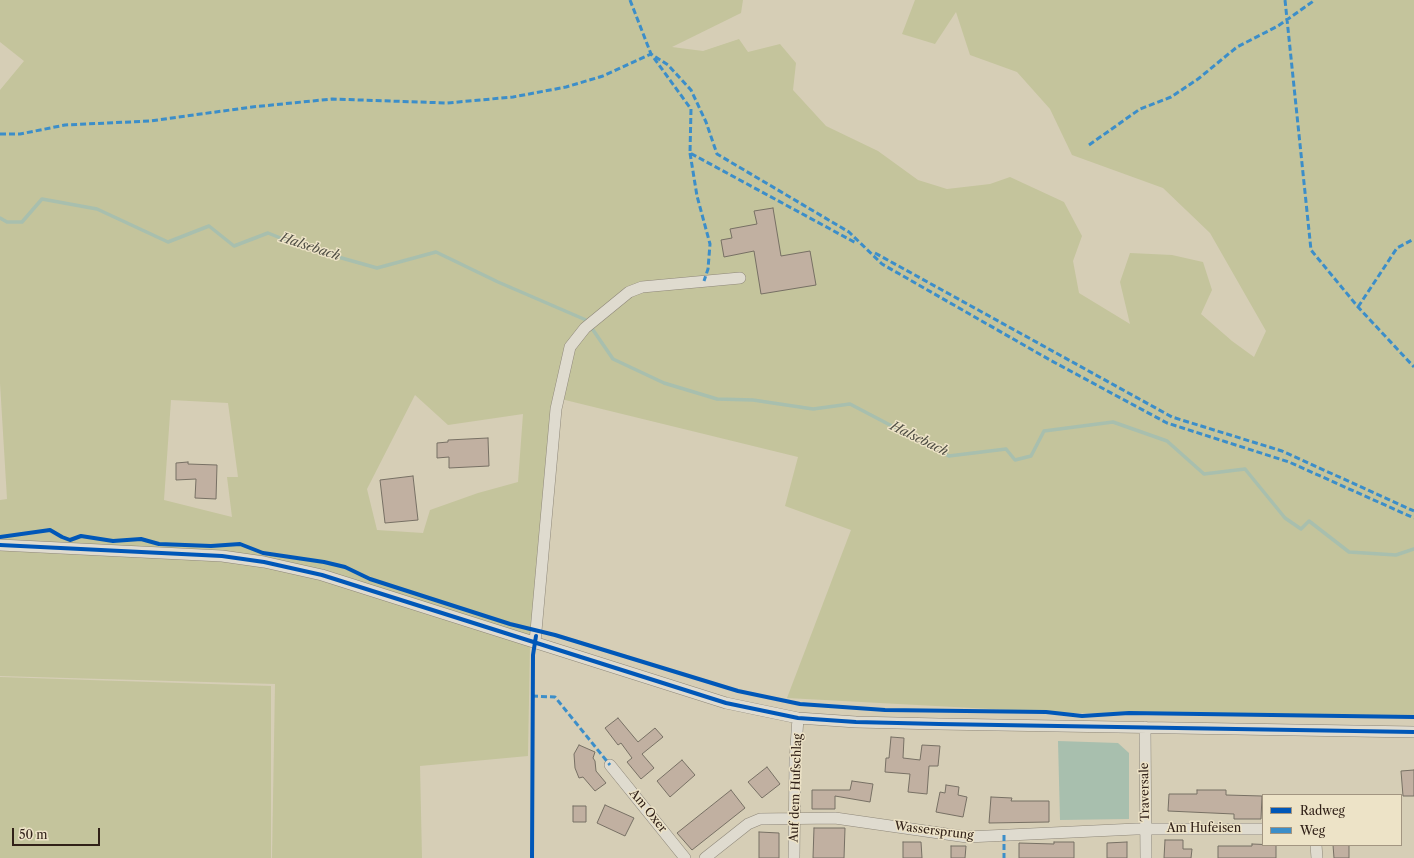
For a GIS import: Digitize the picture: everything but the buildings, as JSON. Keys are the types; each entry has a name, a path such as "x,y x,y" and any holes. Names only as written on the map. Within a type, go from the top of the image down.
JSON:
{"street":[{"path":"535,642 556,410 570,347 585,328 629,292 642,287 740,278"},
{"path":"0,545 222,556 264,562 322,575 726,703 798,718 856,722 939,724 1414,732"},
{"name":"Auf dem Hufschlag","path":"794,858 798,718"},
{"name":"Traversale","path":"1145,727 1146,858"},
{"name":"Am Oxer","path":"610,764 685,858"},
{"name":"Wassersprung","path":"705,858 748,824 760,819 835,818 967,837 1146,830"},
{"name":"Am Hufeisen","path":"1146,830 1262,829"},
{"path":"1316,846 1317,858"}],"green space":[{"path":"0,0 743,0 741,13 672,47 703,51 739,39 748,52 780,44 796,63 793,90 826,126 878,151 918,180 947,189 990,184 1010,177 1064,202 1082,236 1073,261 1079,293 1130,324 1120,282 1130,253 1172,255 1203,262 1212,290 1201,314 1232,341 1254,357 1266,331 1210,233 1163,188 1072,155 1050,109 1017,72 970,55 956,12 935,44 902,34 915,0 1414,0 1414,715 1066,713 787,698 851,530 785,506 798,457 561,399 530,644 528,756 420,766 422,858 272,858 275,684 0,676 0,500 7,499 0,383 0,90 24,61 0,42","holes":["415,395 448,425 523,414 518,482 478,493 430,510 423,533 377,530 367,489","171,400 228,403 238,477 227,477 232,517 164,500"]},
{"path":"0,677 271,686 271,858 0,858"}],"shaded area":[{"path":"1058,741 1118,743 1129,753 1129,819 1060,820"}],"waterway":[{"name":"Halsebach","path":"0,218 7,222 22,222 42,199 97,209 168,242 209,226 234,246 268,233 303,247 377,268 436,252 498,282 586,320"},
{"name":"Halsebach","path":"591,327 613,359 664,383 717,399 753,400 813,409 850,404 949,456 1006,449 1015,460 1031,456 1044,431 1113,422 1167,441 1204,474 1245,469 1285,518 1301,529 1309,521 1349,552 1396,555 1414,549"}],"marked path":[{"path":"630,0 651,54 691,109 690,153 856,243"},
{"path":"1285,0 1311,250 1358,307 1414,367"},
{"path":"1089,145 1140,109 1171,97 1198,79 1237,47 1278,26 1315,0"},
{"path":"0,134 20,134 65,125 150,121 252,107 332,99 447,103 513,97 566,87 603,76 651,54 668,65 691,90 706,122 717,154 849,232 882,264 1050,360 1167,423 1289,462 1414,518"},
{"path":"690,153 697,196 710,244 708,269 704,281"},
{"path":"1358,307 1397,248 1414,239"},
{"path":"875,253 1172,417 1282,451 1414,511"},
{"path":"532,696 555,697 610,765"},
{"path":"1004,835 1004,858"}],"cycle path":[{"path":"0,537 50,530 70,540 81,536 113,541 141,539 159,544 211,546 240,544 263,553 324,562 345,567 370,579 510,624 555,635 738,691 800,704 885,710 1046,712 1082,716 1129,713 1414,717"},
{"path":"0,545 222,556 264,562 322,575 726,703 798,718 856,722 939,724 1414,732"},
{"path":"532,858 533,655 536,636"}]}
